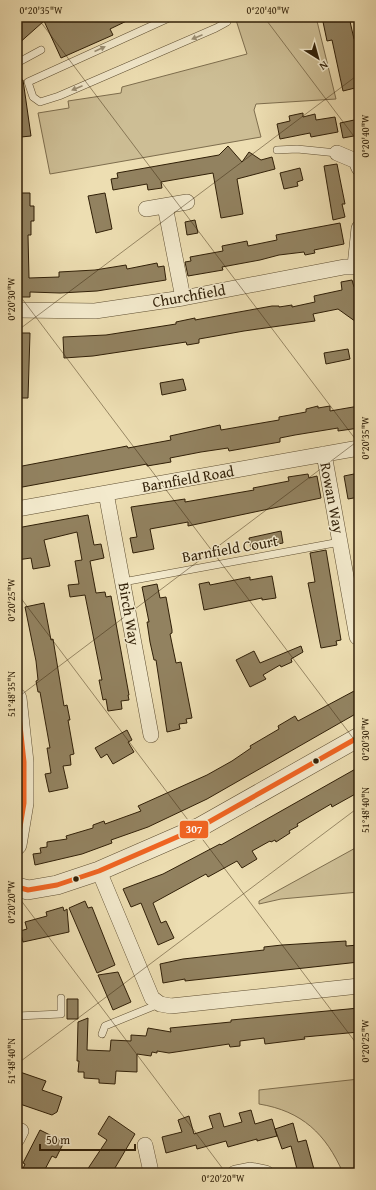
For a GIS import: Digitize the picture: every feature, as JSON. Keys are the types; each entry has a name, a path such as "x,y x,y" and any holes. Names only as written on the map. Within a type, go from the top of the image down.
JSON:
{"street":[{"path":"337,153 358,163"},
{"path":"146,209 187,202"},
{"path":"165,206 183,298"},
{"path":"357,266 356,242 359,228"},
{"name":"Churchfield","path":"17,310 94,311 183,298 357,266"},
{"name":"Barnfield Road","path":"17,509 359,448"},
{"name":"Rowan Way","path":"324,454 357,637"},
{"name":"Birch Way","path":"106,493 151,735"},
{"path":"17,698 24,762 24,803 17,845"},
{"path":"17,887 28,890 57,885 99,871 200,827 359,737"},
{"path":"99,871 152,998 160,1004 171,1006 359,986"},
{"path":"144,1145 152,1173"},
{"path":"235,1173 250,1170 266,1173"}],"lane":[{"path":"171,17 28,82 33,97 40,102 59,96 216,28 227,22 228,17"},
{"path":"17,62 41,50"},
{"path":"277,150 297,149 337,153"},
{"name":"Barnfield Court","path":"123,582 341,542"},
{"path":"17,1016 61,1014 61,998"},
{"path":"102,1034 105,1026 160,1004"}],"shaded area":[{"path":"235,17 316,17 336,99 256,104 254,110 261,137 50,174 38,113 69,108 68,101 121,93 122,87 247,54"},
{"path":"359,846 359,892 281,899 259,904 259,901"},
{"path":"359,1079 359,1173 343,1173 329,1147 311,1126 288,1112 259,1104 259,1090"}],"building":[{"path":"17,17 135,17 110,29 113,35 61,58 44,21 17,45"},
{"path":"322,17 349,17 354,39 357,38 359,49 359,87 343,91 332,40 327,41"},
{"path":"17,80 23,80 31,136 21,137 17,108"},
{"path":"303,113 303,117 315,114 316,120 335,117 338,132 311,137 310,133 280,139 277,124 290,121 289,116"},
{"path":"359,119 359,135 343,138 340,123"},
{"path":"228,146 242,162 249,152 261,160 272,157 275,169 237,179 243,214 221,218 213,173 161,182 162,188 148,190 147,184 113,190 111,179 118,178 117,173 219,155"},
{"path":"337,164 345,204 342,204 345,217 333,220 324,166"},
{"path":"300,168 303,180 297,182 298,186 284,189 280,173"},
{"path":"17,193 30,193 30,206 34,206 34,221 31,221 31,235 28,235 29,278 59,277 59,272 95,270 126,265 127,269 157,263 158,267 164,266 166,280 97,291 60,293 30,292 30,297 17,297"},
{"path":"105,193 112,229 96,233 88,196"},
{"path":"195,220 198,233 187,235 185,222"},
{"path":"340,223 344,244 314,250 315,253 305,255 304,252 279,255 222,267 223,270 188,276 185,262 191,261 190,257 223,251 222,246 247,241 248,246 277,240 276,235"},
{"path":"352,280 354,287 359,291 359,324 338,309 313,314 315,321 199,339 199,343 187,345 186,342 93,356 64,358 63,337 106,335 176,324 176,322 195,318 195,320 272,306 279,307 292,305 292,307 315,302 314,296 342,290 341,282"},
{"path":"17,333 30,333 28,398 17,398"},
{"path":"348,349 350,359 326,364 324,353"},
{"path":"183,379 186,390 162,395 160,383"},
{"path":"318,406 318,408 330,406 330,411 359,406 359,428 338,431 338,428 295,435 280,438 280,442 229,451 228,448 201,452 170,458 171,462 147,466 147,464 17,488 17,467 127,446 128,448 171,440 170,436 220,425 221,430 279,420 279,417 306,412 306,409"},
{"path":"308,474 309,478 317,476 321,498 188,526 188,522 150,529 154,549 133,553 130,538 137,537 131,507 185,499 185,502 254,490 253,488 289,481 288,477"},
{"path":"354,474 359,497 348,499 344,476"},
{"path":"88,515 94,545 101,544 104,558 90,561 96,593 105,592 106,597 111,596 129,695 129,700 121,701 122,709 108,711 106,699 103,700 99,680 102,680 85,595 70,597 68,585 79,584 75,561 82,560 77,532 44,540 50,566 33,569 31,558 17,560 17,540 19,540 17,528"},
{"path":"281,531 283,543 251,549 249,538"},
{"path":"326,550 341,640 336,641 337,645 321,648 308,583 315,582 310,553"},
{"path":"272,576 276,598 262,600 262,598 204,610 199,584 209,582 210,585 250,577 250,580"},
{"path":"157,584 160,598 166,597 172,630 172,633 170,634 176,663 181,662 192,718 186,719 187,723 179,724 180,729 167,732 156,660 154,660 150,642 147,622 149,622 142,587"},
{"path":"44,603 51,640 53,639 64,706 67,705 70,720 68,720 74,754 70,755 71,765 63,766 68,788 49,792 45,774 51,773 47,748 50,748 40,692 38,692 36,681 38,680 36,661 25,607"},
{"path":"301,646 303,652 291,659 292,662 281,667 280,665 263,675 266,679 250,687 236,660 254,651 260,663"},
{"path":"356,690 359,696 359,712 207,799 148,827 111,840 112,843 82,854 35,865 33,854 41,853 40,848 47,847 47,842 67,839 66,836 93,828 93,825 104,821 105,824 141,811 138,806 207,775 232,761 251,748 250,746 279,729 278,726 295,716 298,721"},
{"path":"127,730 132,740 128,742 134,752 113,764 107,754 101,758 95,748"},
{"path":"359,767 359,792 332,807 331,804 297,824 298,826 289,831 290,833 276,842 275,840 270,841 252,851 257,859 242,868 237,861 208,877 206,874 153,903 161,923 166,921 174,938 158,945 141,903 131,907 123,889 163,874 220,844 221,845"},
{"path":"85,901 88,908 92,907 115,965 97,973 69,908"},
{"path":"63,907 64,911 67,909 69,932 23,942 20,931 27,929 25,922 47,916 46,912"},
{"path":"346,941 346,946 359,945 359,962 185,981 185,979 163,983 160,964 183,959 264,950 264,947"},
{"path":"118,972 131,1002 113,1010 98,975"},
{"path":"67,999 78,999 78,1019 67,1019"},
{"path":"359,1008 359,1032 304,1037 305,1039 265,1044 264,1038 240,1041 240,1046 230,1047 229,1044 169,1053 157,1051 157,1053 152,1052 151,1056 137,1054 137,1072 116,1071 115,1084 99,1083 99,1079 84,1078 84,1072 78,1072 78,1022 88,1018 87,1050 110,1051 111,1040 131,1041 131,1035 146,1036 148,1028 171,1032 170,1028 231,1022 231,1020"},
{"path":"17,1071 46,1081 42,1090 62,1097 57,1112 52,1115 17,1103"},
{"path":"251,1110 255,1124 272,1119 277,1136 257,1141 257,1139 228,1147 226,1141 197,1149 196,1145 166,1153 162,1137 182,1132 178,1120 189,1116 194,1134 213,1128 209,1116 220,1113 224,1127 242,1122 239,1113"},
{"path":"109,1116 135,1134 112,1173 85,1173 107,1140 98,1134"},
{"path":"293,1123 298,1142 306,1140 315,1173 298,1173 291,1146 282,1149 275,1129"},
{"path":"40,1130 64,1142 56,1158 52,1156 43,1173 21,1173 25,1164 23,1163"}],"transit line":[{"name":"307","path":"17,698 24,762 24,803 17,845"},
{"name":"307","path":"17,887 28,890 57,885 99,871 200,827 359,737"}]}
